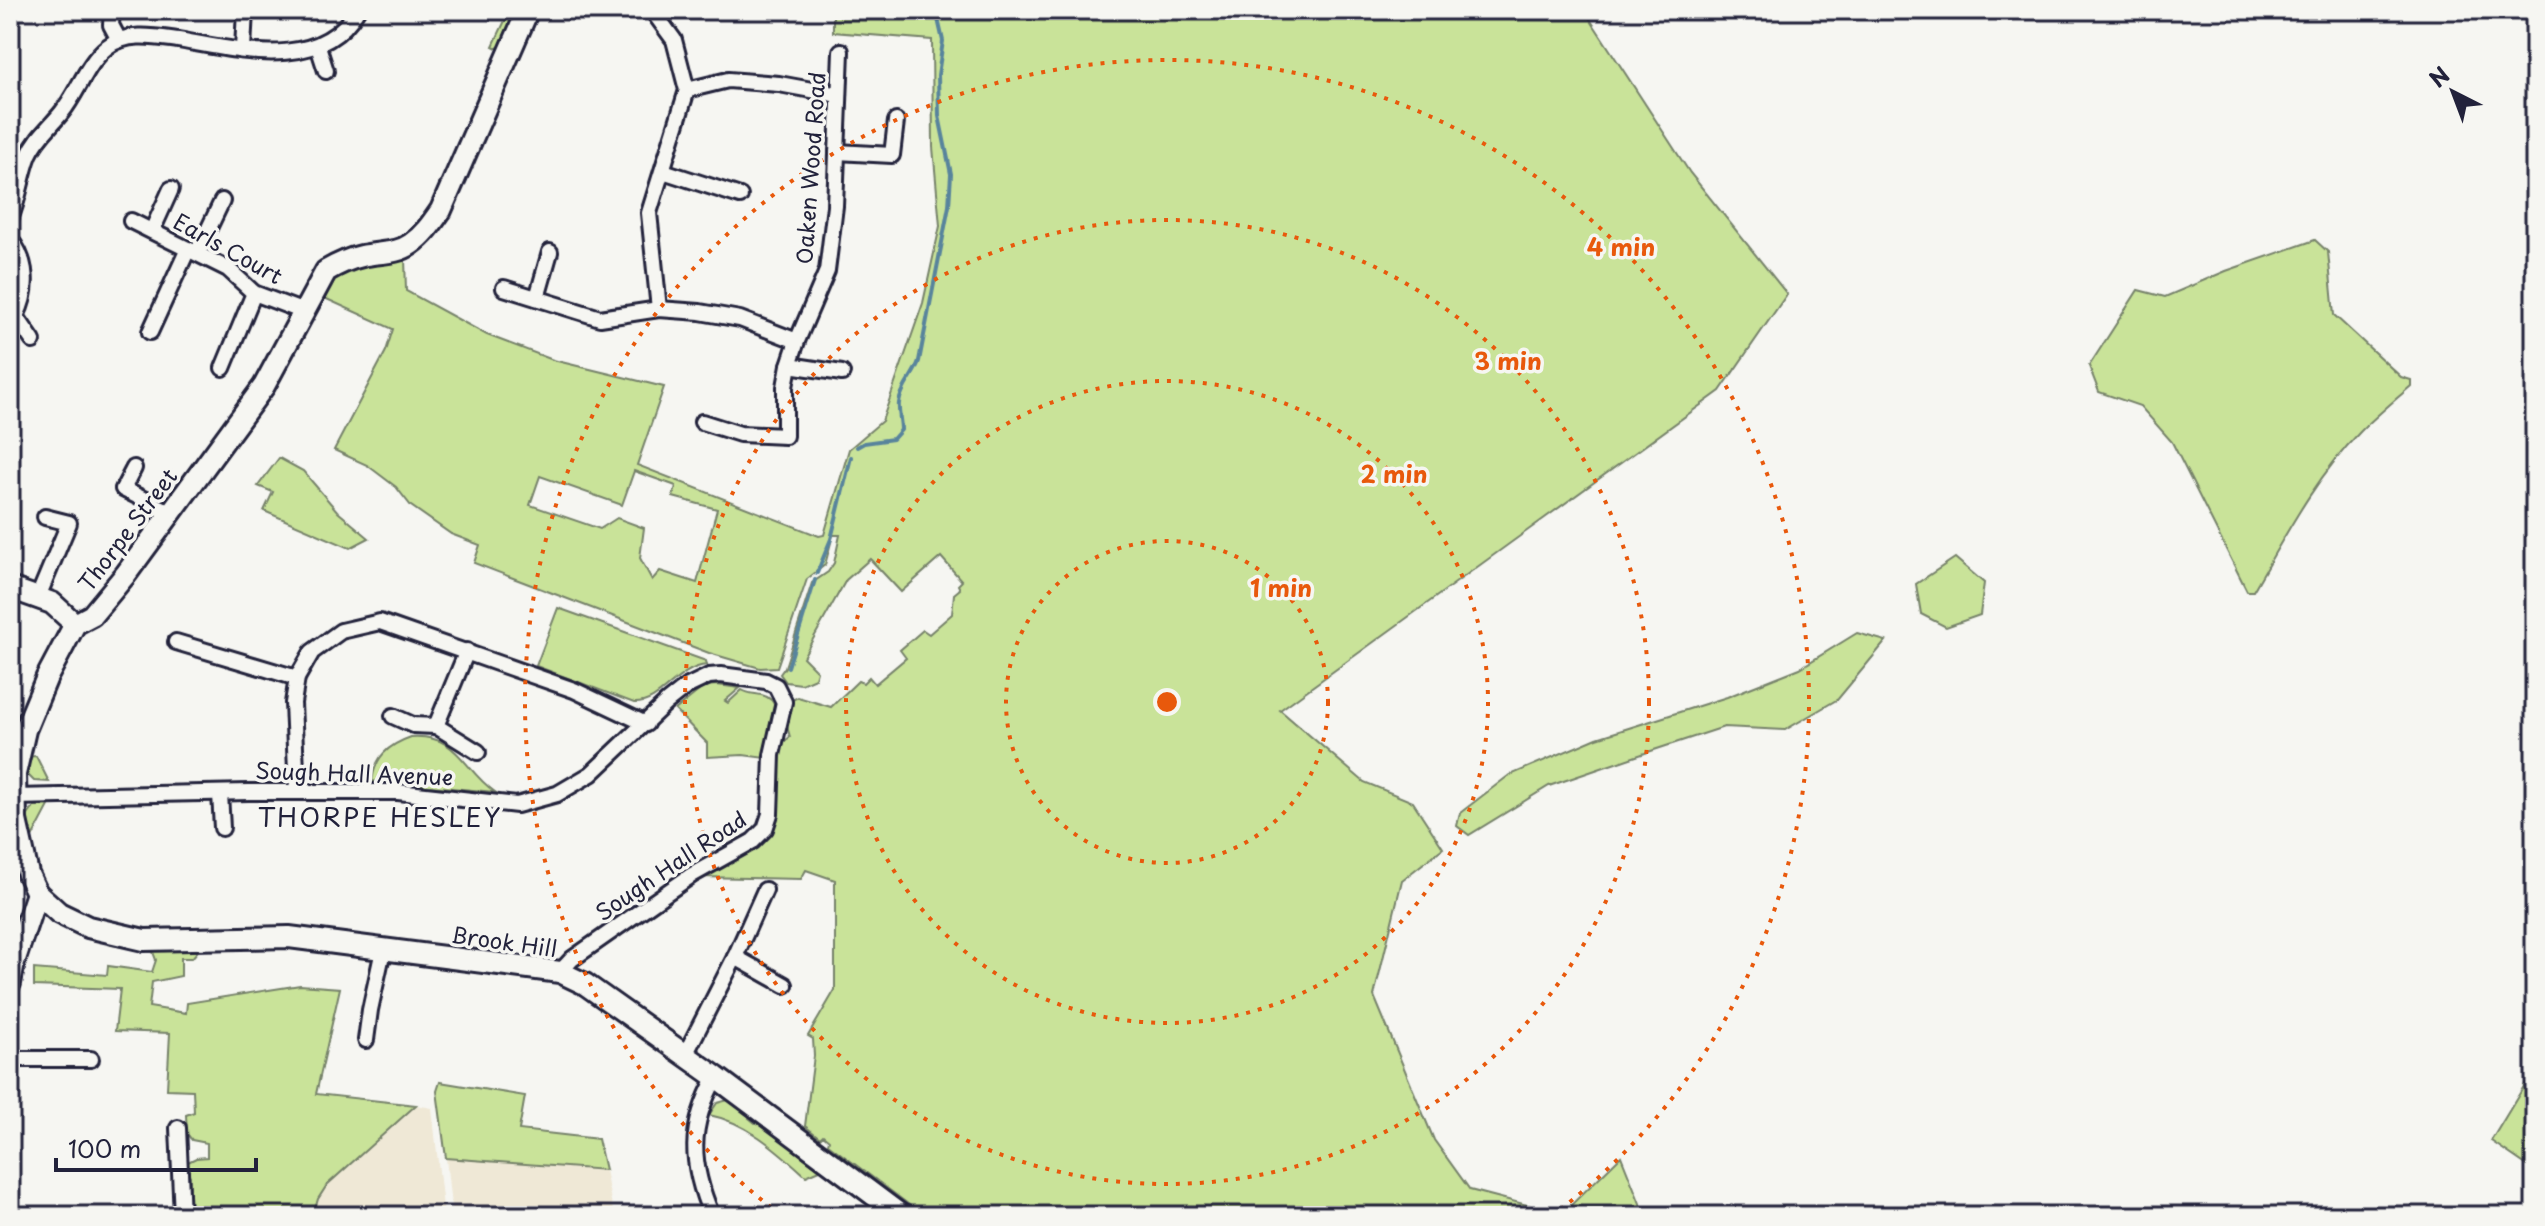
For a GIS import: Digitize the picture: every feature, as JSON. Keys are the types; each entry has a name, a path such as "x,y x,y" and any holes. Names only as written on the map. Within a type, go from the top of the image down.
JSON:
{"main road":[{"name":"Thorpe Street","path":"37,893 24,859 14,797 15,774 25,730 47,677 75,624 92,615 264,386 326,271 341,262 396,251 427,230 441,210 528,10"},
{"path":"10,588 52,603 75,624"},
{"path":"11,969 37,893"},
{"name":"Brook Hill","path":"37,893 59,913 88,927 144,940 289,937 560,972 585,984 716,1077 902,1216"}],"street":[{"path":"112,10 111,25 119,40"},
{"path":"243,49 245,10"},
{"path":"10,219 30,152 37,140 62,112 100,54 119,40 149,37 272,52 318,46 337,35 357,10"},
{"path":"652,10 674,40 687,90 649,213 659,309"},
{"path":"318,46 326,71"},
{"name":"Oaken Wood Road","path":"702,422 740,434 785,436 785,387 789,365 827,271 835,206 841,51"},
{"path":"687,90 728,80 779,84 839,95"},
{"path":"837,152 892,155 896,121"},
{"path":"663,171 740,196"},
{"path":"152,231 171,189"},
{"path":"150,332 222,201"},
{"name":"Earls Court","path":"131,221 228,269 254,293 304,312"},
{"path":"10,239 20,252 24,267 22,297 13,316 33,341"},
{"path":"537,298 550,252"},
{"path":"504,288 600,318 659,309 700,312 740,319 797,341"},
{"path":"223,368 254,293"},
{"path":"789,365 842,373"},
{"path":"134,468 123,489 171,513"},
{"path":"38,597 69,523 45,517"},
{"path":"297,792 293,703 297,678 312,652 341,631 380,622 574,690 646,724"},
{"path":"176,642 297,678"},
{"path":"436,726 467,651"},
{"name":"Sough Hall Avenue","path":"14,797 57,794 398,792 517,805 557,794 591,774 667,702 686,687 709,676 766,681 776,686"},
{"name":"Sough Hall Road","path":"560,972 572,959 680,883 753,841 765,829 770,814 772,755 784,702 776,686"},
{"path":"393,716 413,725 436,726 478,752"},
{"path":"220,794 222,828"},
{"path":"685,1055 765,890"},
{"path":"366,1040 383,950"},
{"path":"735,957 785,985"},
{"path":"10,1059 91,1059"},
{"path":"712,1216 701,1188 695,1158 695,1131 701,1108 716,1077"},
{"path":"178,1128 182,1216"}],"shaded area":[{"path":"416,1105 432,1108 444,1216 313,1216 318,1199 327,1185"},
{"path":"446,1158 605,1170 614,1216 452,1216"}],"green space":[{"path":"510,10 517,10 502,45 497,48 493,46"},
{"path":"833,10 1584,10 1690,173 1787,294 1720,391 1280,710 1364,782 1413,802 1443,848 1402,880 1374,996 1434,1140 1470,1190 1562,1214 1621,1156 1645,1216 924,1216 828,1144 829,1140 823,1135 820,1138 805,1126 814,1056 813,1039 808,1036 835,990 835,880 806,870 801,879 700,877 768,832 775,820 779,750 790,737 787,726 792,700 798,697 831,707 858,681 863,683 869,677 875,684 906,658 900,650 923,630 929,634 952,614 954,594 960,589 958,585 962,581 941,557 901,592 870,559 846,580 803,657 817,671 815,678 801,684 786,682 780,674 812,583 828,572 834,563 840,535 833,535 825,565 807,579 777,667 760,668 709,653 474,563 480,545 451,534 411,506 396,487 367,465 334,450 386,351 393,329 320,296 347,272 369,264 405,258 406,291 487,335 553,360 664,387 637,465 819,536 824,535 849,449 882,421 923,303 940,226 933,147 932,40 833,32","holes":["634,471 676,486 673,497 717,509 697,583 660,571 652,580 640,558 644,528 617,518 600,529 530,505 540,476 622,505"]},
{"path":"2315,240 2328,252 2334,315 2401,377 2411,380 2411,386 2344,450 2302,508 2253,591 2247,591 2172,442 2140,406 2099,392 2089,366 2138,290 2165,297 2226,271"},
{"path":"279,458 303,471 338,512 369,538 350,548 264,511 273,492 258,486"},
{"path":"1955,558 1984,583 1980,615 1946,627 1921,614 1916,584"},
{"path":"558,608 706,661 707,665 686,672 653,698 634,703 536,666"},
{"path":"1857,633 1886,641 1838,699 1785,730 1724,727 1549,786 1469,835 1457,826 1460,813 1508,776 1597,738 1727,697 1800,668"},
{"path":"705,686 740,688 725,701 728,703 742,690 767,697 773,702 776,708 775,725 765,758 743,755 707,757 707,743 675,710"},
{"path":"411,737 440,741 450,747 495,792 372,781 376,765 384,753"},
{"path":"36,756 49,782 34,781 25,772 26,757"},
{"path":"50,804 31,840 26,818 34,807"},
{"path":"112,939 202,946 192,958 181,958 181,976 152,982 149,1007 186,1013 187,1003 300,985 340,988 316,1094 416,1105 327,1185 318,1199 313,1216 189,1216 186,1201 190,1197 190,1176 185,1168 186,1163 207,1157 207,1143 192,1140 187,1134 186,1115 194,1112 193,1090 167,1089 170,1033 115,1031 120,989 34,986 34,969 107,975 108,966 152,972 156,960 153,952 111,945"},
{"path":"2535,1068 2535,1171 2491,1141"},
{"path":"440,1082 525,1096 519,1130 598,1139 605,1170 446,1158 437,1091"},
{"path":"728,1100 820,1170 806,1176 749,1131 709,1115 717,1103"}],"waterway":[{"path":"857,447 893,439 901,430 900,397 919,361 949,206 951,174 939,116 938,75 943,41 936,10"},
{"path":"817,573 831,539 851,457"},
{"path":"788,667 815,580"}],"district":[{"name":"THORPE HESLEY","path":"380,818"}]}
